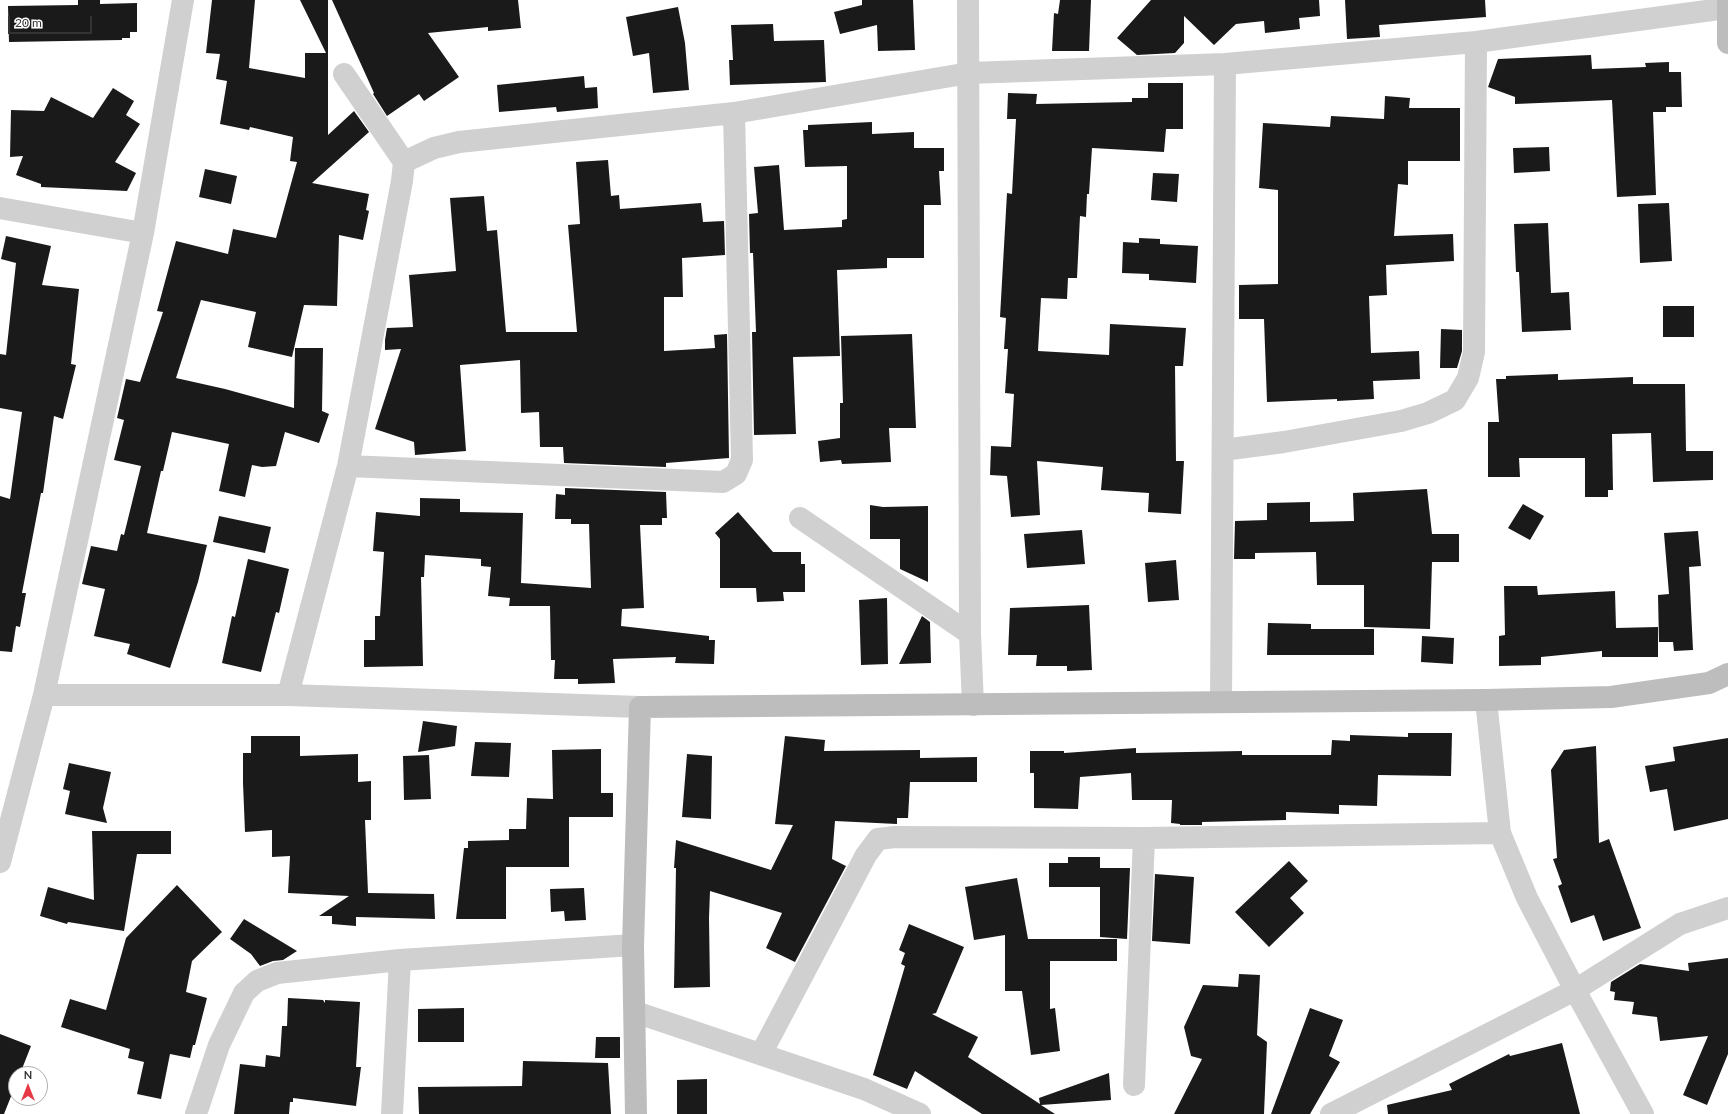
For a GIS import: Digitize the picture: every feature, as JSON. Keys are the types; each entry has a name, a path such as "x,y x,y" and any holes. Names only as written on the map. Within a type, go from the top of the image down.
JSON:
{"street":[{"path":"1,852 44,695 143,232 183,0"},
{"path":"968,0 970,634 973,705"},
{"path":"1728,0 1728,43"},
{"path":"404,162 434,148 459,142 734,113 969,73 1225,64 1476,42 1728,8"},
{"path":"1222,450 1284,442 1401,421 1428,413 1455,400 1468,378 1474,352 1476,42"},
{"path":"1221,701 1225,64"},
{"path":"288,695 348,466 401,189 404,162 344,74"},
{"path":"348,466 723,482 736,474 742,460 734,113"},
{"path":"0,208 143,232"},
{"path":"800,518 970,634"},
{"path":"44,695 288,695 640,707 1486,700 1611,697 1709,683 1728,674"},
{"path":"1486,700 1500,833 1527,898 1575,990 1643,1114"},
{"path":"636,1114 634,945 640,707"},
{"path":"761,1054 866,855 878,839 895,837 1144,838 1500,833"},
{"path":"1134,1085 1144,838"},
{"path":"1331,1114 1575,990 1680,924 1728,908"},
{"path":"196,1114 219,1045 244,994 258,981 277,973 400,960 634,945"},
{"path":"392,1114 400,960"},
{"path":"635,1012 864,1089 920,1114"}],"building":[{"path":"78,0 100,0 100,4 137,3 137,32 130,32 130,38 122,38 122,40 9,42 8,6 78,5"},
{"path":"212,0 255,0 249,68 305,78 305,53 326,53 300,0 328,0 328,135 354,111 369,132 312,183 369,194 366,210 369,211 363,240 339,235 337,306 304,305 292,357 248,347 256,312 201,300 176,378 225,389 294,408 295,348 323,348 322,411 329,414 319,443 285,432 276,466 262,467 252,465 245,497 219,491 229,444 172,432 163,471 161,471 147,533 207,545 198,582 170,668 127,654 130,644 94,636 105,589 82,584 91,546 117,551 121,534 124,535 141,466 114,460 124,420 117,418 126,379 140,382 163,312 157,311 176,241 228,254 233,229 276,238 297,162 290,161 293,137 250,127 249,130 220,124 227,81 216,79 220,54 206,53"},
{"path":"332,0 518,0 521,28 488,31 488,27 428,33 459,77 424,101 419,94 387,116 373,94 374,93"},
{"path":"862,0 913,0 915,50 878,51 877,25 840,34 834,12 862,5"},
{"path":"1060,0 1091,0 1089,51 1052,51 1054,13 1058,14"},
{"path":"1151,0 1319,0 1320,16 1299,18 1300,29 1265,33 1264,21 1236,24 1214,45 1184,16 1184,43 1175,53 1137,55 1117,38"},
{"path":"1345,0 1485,0 1486,17 1379,25 1380,37 1347,39"},
{"path":"678,7 685,43 689,90 653,93 649,53 633,56 626,17"},
{"path":"773,24 774,41 824,40 826,82 730,85 729,60 733,60 731,25"},
{"path":"1591,55 1592,69 1646,67 1645,63 1669,62 1669,72 1681,72 1682,107 1666,107 1666,112 1653,112 1656,195 1617,197 1612,100 1515,104 1515,97 1488,87 1498,59"},
{"path":"584,76 585,88 597,87 598,108 557,112 556,107 499,112 497,85"},
{"path":"1148,83 1183,83 1183,129 1166,129 1164,152 1092,148 1086,217 1080,216 1077,278 1068,278 1067,299 1041,298 1038,351 1109,355 1110,324 1186,328 1183,366 1175,366 1176,461 1184,461 1181,514 1148,512 1149,493 1101,490 1103,467 1037,461 1040,515 1011,517 1007,476 990,475 991,446 1011,447 1014,394 1005,393 1008,349 1004,349 1006,318 1000,317 1007,193 1012,194 1016,119 1007,119 1008,93 1037,94 1036,104 1132,102 1132,98 1148,98"},
{"path":"113,88 134,101 126,115 140,124 115,162 136,173 127,191 41,187 41,184 16,175 23,156 10,157 11,110 44,111 51,97 93,118"},
{"path":"1385,96 1410,98 1409,108 1460,108 1460,161 1408,161 1408,185 1398,184 1394,236 1453,234 1454,261 1386,265 1387,295 1369,296 1371,353 1419,351 1420,379 1373,381 1374,399 1267,402 1264,319 1239,319 1239,285 1278,284 1278,190 1259,188 1263,123 1330,127 1331,116 1384,119"},
{"path":"872,122 872,134 914,132 914,148 944,148 944,171 939,171 941,205 924,205 924,258 887,258 887,268 837,270 840,356 793,357 796,434 754,435 752,332 756,332 753,253 750,253 749,214 758,213 754,167 779,165 784,230 842,227 842,220 847,219 847,166 805,167 803,130 808,130 808,125"},
{"path":"1549,147 1550,171 1514,173 1513,148"},
{"path":"608,160 611,196 619,195 620,209 701,203 703,222 724,221 725,255 682,258 683,297 664,297 664,351 715,348 714,335 727,334 729,458 666,463 666,467 564,463 563,447 540,447 539,412 521,413 520,360 460,365 466,451 415,455 414,442 375,429 401,349 385,350 387,328 413,327 409,275 456,271 450,198 484,196 487,231 497,230 506,332 577,332 568,225 580,224 576,162"},
{"path":"205,169 237,176 231,204 199,197"},
{"path":"1153,173 1179,174 1177,202 1151,200"},
{"path":"1669,203 1672,261 1640,263 1638,204"},
{"path":"1548,223 1551,293 1569,292 1571,330 1522,332 1519,272 1516,272 1514,224"},
{"path":"6,236 51,246 42,285 79,289 71,364 76,365 63,419 54,416 43,493 41,493 22,593 26,593 20,627 16,626 12,652 0,651 0,496 10,499 22,412 0,408 0,354 6,355 16,263 1,259"},
{"path":"1139,238 1160,239 1160,244 1198,246 1196,283 1149,280 1149,274 1122,273 1123,242 1139,243"},
{"path":"1663,306 1694,306 1694,337 1663,337"},
{"path":"1441,329 1462,330 1462,351 1457,368 1440,368"},
{"path":"912,334 916,428 889,428 891,462 842,464 841,460 820,462 818,441 840,438 840,403 843,403 841,336"},
{"path":"1558,374 1558,380 1633,377 1633,384 1685,384 1686,451 1713,451 1713,480 1653,482 1651,433 1612,434 1613,490 1608,490 1608,497 1585,497 1585,458 1519,458 1520,477 1488,477 1488,422 1499,422 1496,379 1506,379 1506,376"},
{"path":"565,488 666,492 667,518 662,518 662,525 640,525 644,608 622,609 621,626 709,636 709,640 715,640 714,664 675,663 676,657 613,659 615,683 578,684 578,679 554,679 555,660 551,660 550,606 509,606 510,598 488,596 491,567 481,566 481,559 425,555 424,577 421,577 423,666 364,667 364,640 375,640 375,616 380,616 384,552 373,551 376,512 420,516 420,498 460,499 460,512 523,513 521,583 591,588 589,524 571,524 571,519 555,519 556,494 565,495"},
{"path":"1427,489 1432,534 1459,534 1459,562 1432,562 1430,629 1364,627 1364,585 1317,585 1316,552 1255,553 1255,559 1234,559 1235,521 1267,520 1267,503 1310,502 1310,522 1354,521 1353,493"},
{"path":"1523,504 1544,516 1530,540 1508,528"},
{"path":"870,505 883,507 928,506 928,582 900,569 900,539 870,539"},
{"path":"738,512 773,552 801,552 801,564 805,564 805,592 783,592 784,601 757,602 756,588 720,588 720,539 715,533"},
{"path":"219,516 271,527 265,553 213,542"},
{"path":"1082,530 1085,564 1027,568 1024,534"},
{"path":"1698,531 1701,566 1689,567 1693,650 1674,651 1673,642 1659,642 1658,595 1669,594 1664,533"},
{"path":"248,559 289,569 279,613 276,612 261,672 222,663 232,616 235,617"},
{"path":"1176,560 1179,600 1148,602 1145,563"},
{"path":"1504,586 1537,586 1538,595 1615,591 1616,628 1658,627 1658,657 1602,657 1602,651 1541,657 1541,665 1499,666 1499,636 1505,635"},
{"path":"887,598 888,664 861,665 859,600"},
{"path":"1089,605 1092,670 1067,671 1067,666 1036,666 1037,655 1008,655 1010,608"},
{"path":"922,616 930,622 931,663 899,664"},
{"path":"1268,623 1311,624 1311,629 1374,629 1374,655 1267,655"},
{"path":"1422,636 1454,638 1453,664 1421,662"},
{"path":"423,721 457,726 455,746 418,752"},
{"path":"1408,733 1452,733 1451,776 1378,775 1377,806 1339,805 1339,814 1286,812 1286,820 1202,822 1202,825 1180,825 1171,823 1172,800 1132,800 1131,773 1080,777 1078,809 1034,808 1034,773 1030,773 1030,751 1064,751 1064,753 1136,748 1136,753 1242,751 1242,755 1331,755 1332,740 1350,741 1350,735 1408,737"},
{"path":"251,736 300,736 300,756 358,754 358,782 371,781 371,820 365,820 368,893 434,894 435,919 356,917 356,926 332,924 332,916 319,916 349,896 288,893 290,856 272,857 272,830 245,832 243,753 251,753"},
{"path":"785,736 825,740 824,751 920,750 920,758 977,757 977,782 910,782 908,818 897,818 897,824 835,821 832,859 846,866 795,962 766,948 782,913 710,891 710,987 674,988 676,868 674,868 676,840 771,870 793,825 775,824"},
{"path":"1728,738 1728,819 1674,831 1667,789 1650,792 1645,766 1675,761 1673,747"},
{"path":"475,742 511,743 509,777 471,776"},
{"path":"1596,746 1599,843 1609,839 1641,928 1603,941 1594,915 1571,923 1558,886 1562,884 1553,859 1557,858 1551,770 1564,750"},
{"path":"601,749 601,793 613,793 613,817 569,817 569,867 506,867 506,919 456,919 464,848 468,848 468,841 509,840 509,829 526,829 527,798 553,799 552,750"},
{"path":"687,754 712,756 711,819 682,817"},
{"path":"429,755 431,799 404,800 403,756"},
{"path":"69,763 111,772 103,808 107,823 65,814 70,791 63,789"},
{"path":"92,831 171,831 171,854 137,854 124,931 68,922 67,924 40,916 48,887 94,900"},
{"path":"1068,857 1100,857 1100,868 1130,868 1127,939 1100,937 1100,887 1049,887 1049,863 1068,863"},
{"path":"1289,861 1308,881 1290,898 1304,913 1269,947 1235,912"},
{"path":"1155,874 1194,877 1190,944 1152,941"},
{"path":"1017,878 1028,939 1117,939 1117,961 1050,961 1050,1009 1055,1008 1060,1051 1031,1055 1022,991 1005,991 1005,935 974,940 965,887"},
{"path":"177,885 222,932 192,961 186,992 207,998 195,1045 193,1045 190,1058 170,1054 161,1099 137,1094 144,1062 128,1058 130,1049 61,1027 70,999 106,1010 126,938"},
{"path":"584,888 586,920 565,921 564,911 551,912 550,889"},
{"path":"244,919 297,951 283,960 273,961 260,966 251,954 230,939"},
{"path":"909,924 964,947 936,1013 932,1014 978,1037 968,1057 1040,1104 1039,1098 1109,1073 1111,1100 1041,1105 1055,1114 982,1114 915,1071 907,1089 873,1075 905,966 901,964 905,953 899,950"},
{"path":"1728,958 1728,1054 1707,1105 1683,1095 1708,1036 1660,1041 1657,1017 1632,1014 1634,1002 1614,1000 1615,992 1610,991 1611,982 1640,964 1689,971 1688,963"},
{"path":"1239,974 1260,975 1257,1035 1267,1042 1264,1114 1174,1114 1202,1059 1191,1056 1184,1027 1203,985 1238,987"},
{"path":"288,998 323,1000 325,1003 325,1000 360,1002 356,1067 361,1067 356,1106 293,1098 293,1102 290,1102 289,1114 234,1114 240,1064 265,1067 266,1055 280,1057 282,1026 287,1026"},
{"path":"464,1008 464,1042 418,1042 418,1009"},
{"path":"1310,1008 1343,1020 1329,1056 1340,1062 1310,1114 1271,1114"},
{"path":"0,1034 31,1046 23,1066 8,1066 8,1104 4,1114 0,1114"},
{"path":"596,1037 620,1037 620,1058 595,1058"},
{"path":"1562,1043 1580,1114 1388,1114 1387,1105 1452,1090 1449,1084 1509,1054 1510,1056"},
{"path":"523,1061 608,1063 611,1114 419,1114 418,1087 522,1086"},
{"path":"707,1079 707,1114 677,1114 677,1080"}]}
